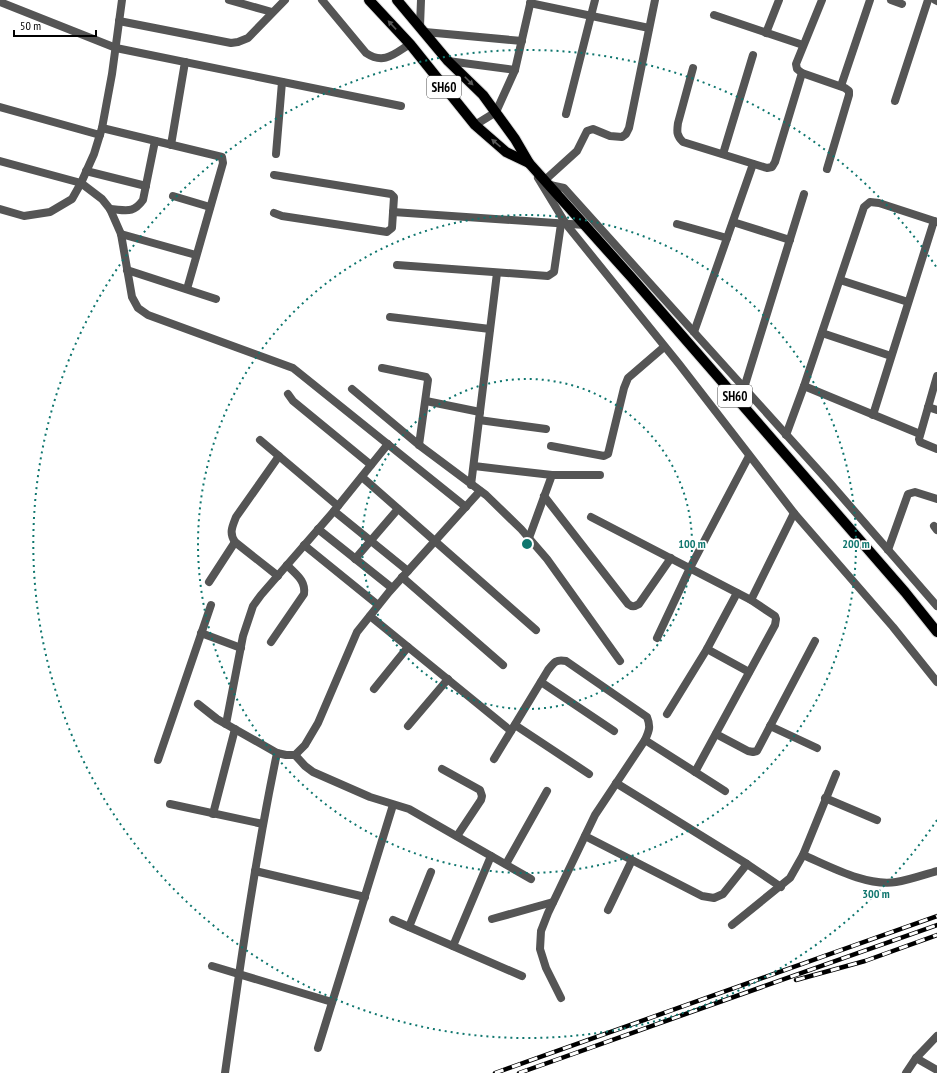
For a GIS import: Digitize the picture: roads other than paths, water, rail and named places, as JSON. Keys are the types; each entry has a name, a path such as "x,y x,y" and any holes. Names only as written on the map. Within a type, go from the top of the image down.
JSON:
{"main road":[{"name":"SH60","path":"369,0 410,44 475,125 506,152 529,163"},
{"name":"SH60","path":"397,0 448,61 483,95 515,139 529,163 585,225 905,592 937,632"}],"street":[{"path":"0,209 24,216 50,212 72,199 94,154 101,132 116,48 122,0"},
{"path":"119,21 231,43 248,38 285,0"},
{"path":"322,0 370,56 388,58 410,44"},
{"path":"421,0 422,29 522,41"},
{"path":"566,114 595,0"},
{"path":"655,0 629,128 626,134 622,137 610,136 593,129 587,130 577,151 547,182 564,188 937,606"},
{"path":"766,33 780,0"},
{"path":"822,0 796,64 797,70 802,73 848,89 849,95 827,169"},
{"path":"841,86 870,0"},
{"path":"891,0 902,4"},
{"path":"895,101 928,0"},
{"path":"233,1 272,12"},
{"path":"0,2 116,48 401,106"},
{"path":"475,125 496,112 515,70 530,2 649,28"},
{"path":"714,15 803,45"},
{"path":"723,154 753,55"},
{"path":"448,61 515,70"},
{"path":"171,145 185,62"},
{"path":"693,68 678,122 678,137 682,142 767,168 772,167 802,73"},
{"path":"276,154 282,82"},
{"path":"0,107 101,132 155,141 222,157 223,163 187,289"},
{"path":"110,209 131,211 138,207 143,200 155,141"},
{"path":"0,161 81,183 102,199 110,209 121,234 132,297 138,308 148,315 293,368 466,507"},
{"path":"529,163 564,224 664,346 794,513 893,628 937,682"},
{"path":"694,332 753,164"},
{"path":"86,171 146,186"},
{"path":"274,175 393,195 394,197 392,228 387,232 282,216 274,213"},
{"path":"744,388 804,194"},
{"path":"173,196 210,207"},
{"path":"786,435 864,207 870,202 879,203 935,221 873,414"},
{"path":"393,212 585,225"},
{"path":"733,222 790,240"},
{"path":"397,265 548,276 554,272 564,224"},
{"path":"677,224 727,238"},
{"path":"121,234 196,256"},
{"path":"127,270 216,299"},
{"path":"471,485 497,273"},
{"path":"840,280 908,302"},
{"path":"390,317 490,329"},
{"path":"822,333 891,356"},
{"path":"551,446 604,456 608,454 624,388 628,378 664,346"},
{"path":"382,368 426,378 428,380 429,384 419,445"},
{"path":"937,376 920,434 920,442 937,449"},
{"path":"804,386 920,434"},
{"path":"352,389 419,445 480,491 529,538 547,559 620,661"},
{"path":"288,394 293,401 371,465"},
{"path":"426,400 480,416 546,429"},
{"path":"928,407 937,410"},
{"path":"260,440 503,665"},
{"path":"226,724 246,625 253,606 336,509 388,444"},
{"path":"278,576 235,542 232,536 231,528 236,517 279,456"},
{"path":"657,638 690,568 749,456"},
{"path":"474,466 552,475 600,475"},
{"path":"529,538 552,475"},
{"path":"362,477 536,630"},
{"path":"198,704 217,719 277,753 295,755 305,745 318,723 357,632 392,588 480,491"},
{"path":"888,550 908,494 915,492 937,499"},
{"path":"544,496 628,604 632,607 639,604 671,558"},
{"path":"355,559 398,509"},
{"path":"751,600 794,513"},
{"path":"591,516 751,600 775,616 775,625 695,772"},
{"path":"318,529 392,588"},
{"path":"209,582 235,542"},
{"path":"304,545 378,605"},
{"path":"271,642 304,594 305,588 303,582 287,565"},
{"path":"667,714 707,649 737,593"},
{"path":"158,760 211,605"},
{"path":"370,616 448,679 513,728 589,774"},
{"path":"201,633 241,648"},
{"path":"716,734 748,752 757,751 815,641"},
{"path":"374,690 408,647"},
{"path":"707,649 749,672"},
{"path":"494,759 554,662 560,660 566,661 647,717 650,724 650,729 645,740 595,815 553,902 541,931 540,949 546,968 561,998"},
{"path":"408,726 448,679"},
{"path":"541,682 614,731"},
{"path":"770,726 817,748"},
{"path":"213,814 235,729"},
{"path":"645,740 725,791"},
{"path":"226,1073 239,974 255,871 277,753"},
{"path":"295,755 313,772 370,797 409,810 531,879"},
{"path":"442,769 480,790 482,796 481,800 457,836"},
{"path":"732,925 781,887 790,878 803,855 836,774"},
{"path":"616,783 781,887"},
{"path":"506,864 547,791"},
{"path":"825,798 877,820"},
{"path":"170,804 263,824"},
{"path":"318,1048 393,805"},
{"path":"585,836 702,896 714,898 723,894 746,864"},
{"path":"803,855 863,880 875,882 894,882 937,871"},
{"path":"453,946 491,856"},
{"path":"608,910 632,860"},
{"path":"255,871 365,897"},
{"path":"409,927 431,872"},
{"path":"492,919 553,902"},
{"path":"394,920 522,976"},
{"path":"212,966 332,1002"},
{"path":"906,1073 916,1058 937,1036"},
{"path":"916,1058 937,1070"}],"railway":[{"path":"495,1073 937,916"},
{"path":"519,1073 937,925"},
{"path":"796,980 865,961 937,935"}]}
